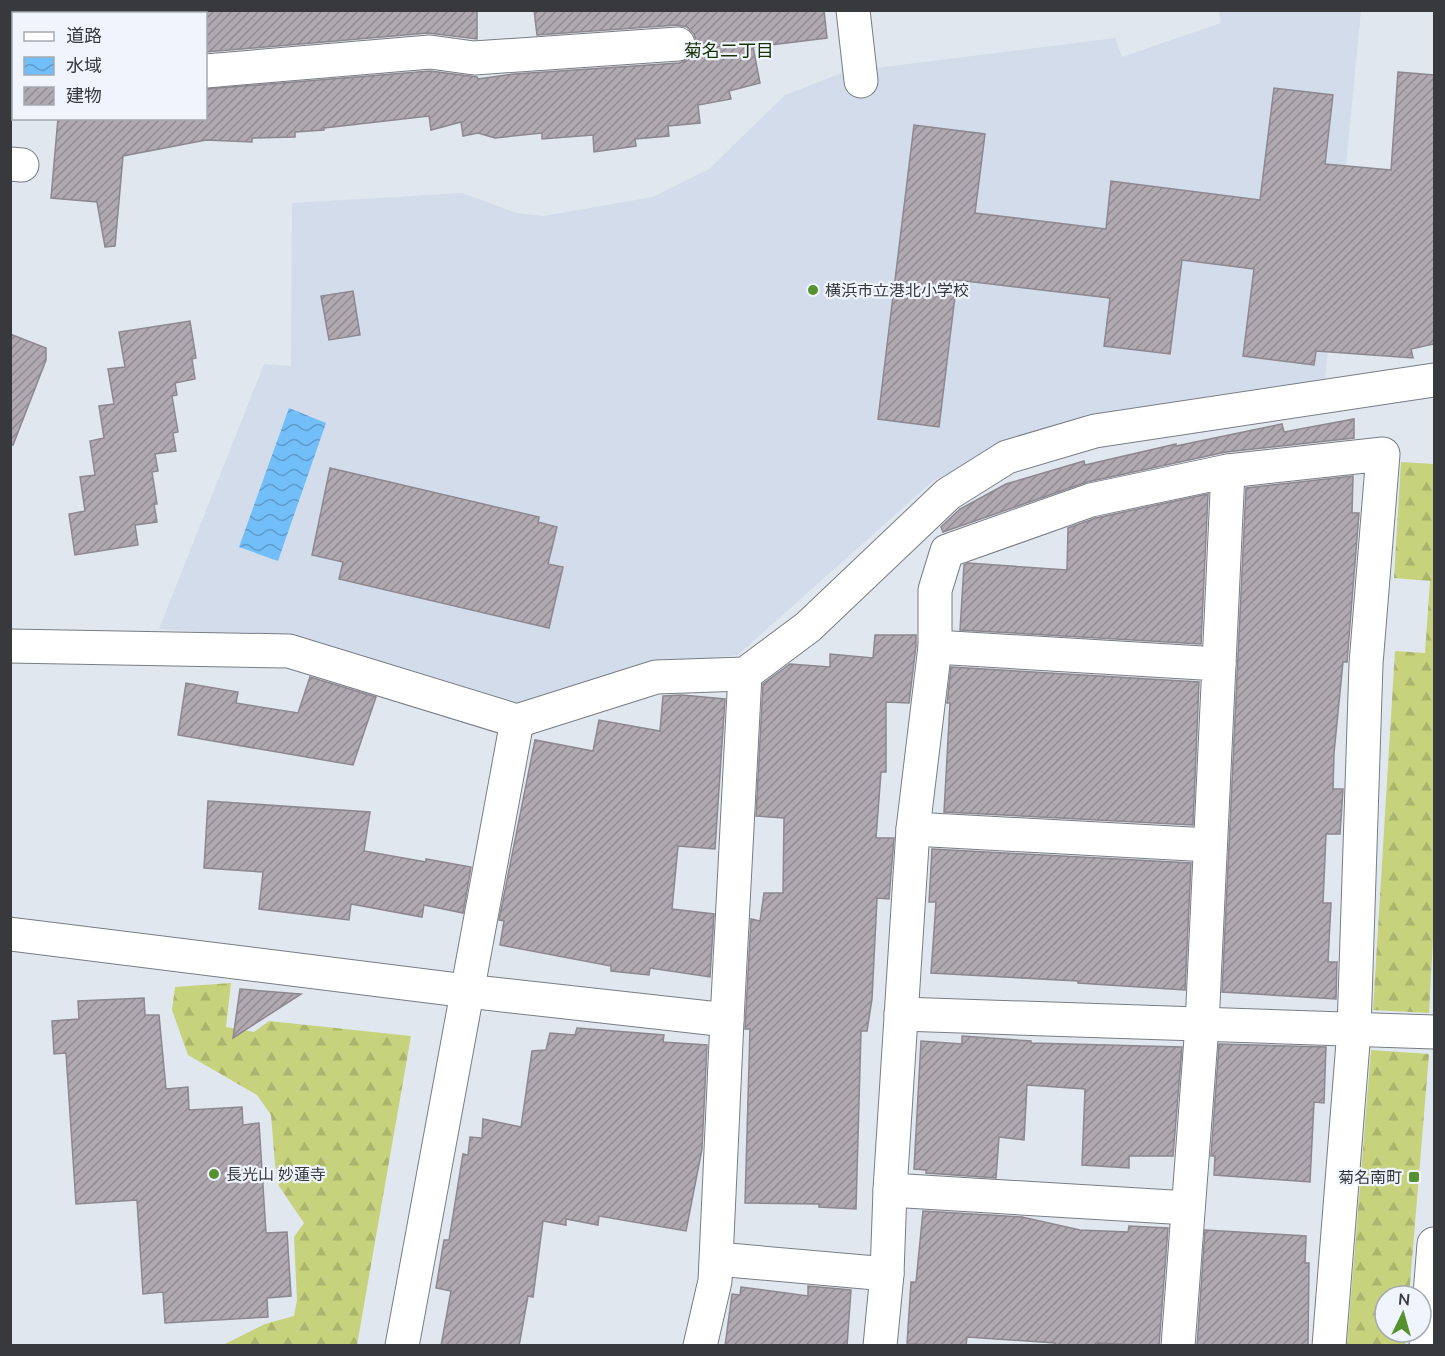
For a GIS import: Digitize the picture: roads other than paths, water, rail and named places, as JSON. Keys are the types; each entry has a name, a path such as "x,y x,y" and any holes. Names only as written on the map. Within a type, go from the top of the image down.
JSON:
{"street":[{"path":"853,10 861,81"},
{"path":"207,71 430,52 474,58 678,44"},
{"path":"10,646 289,651 516,721 656,677 745,674 808,627 948,494 1007,457 1095,431 1434,380"},
{"path":"880,1346 887,1274 890,1190 913,829 936,647 935,590 948,551 1091,500 1228,471 1383,454 1366,664 1354,1030 1329,1346"},
{"path":"1178,1346 1202,1025 1228,471"},
{"path":"936,647 1219,664"},
{"path":"700,1346 715,1281 717,1259 745,674"},
{"path":"402,1346 516,721"},
{"path":"913,829 1210,845"},
{"path":"10,934 467,991 727,1020"},
{"path":"901,1014 1434,1032"},
{"path":"890,1190 1188,1209"},
{"path":"1426,1346 1434,1244"},
{"path":"717,1259 887,1274"}],"water":[{"path":"289,408 326,423 278,561 239,547"}],"place":[{"name":"横浜市立港北小学校","path":"813,290"},
{"name":"長光山 妙蓮寺","path":"214,1174"},
{"name":"菊名南町","path":"1414,1177"}],"district":[{"name":"菊名二丁目","path":"729,51"}]}
